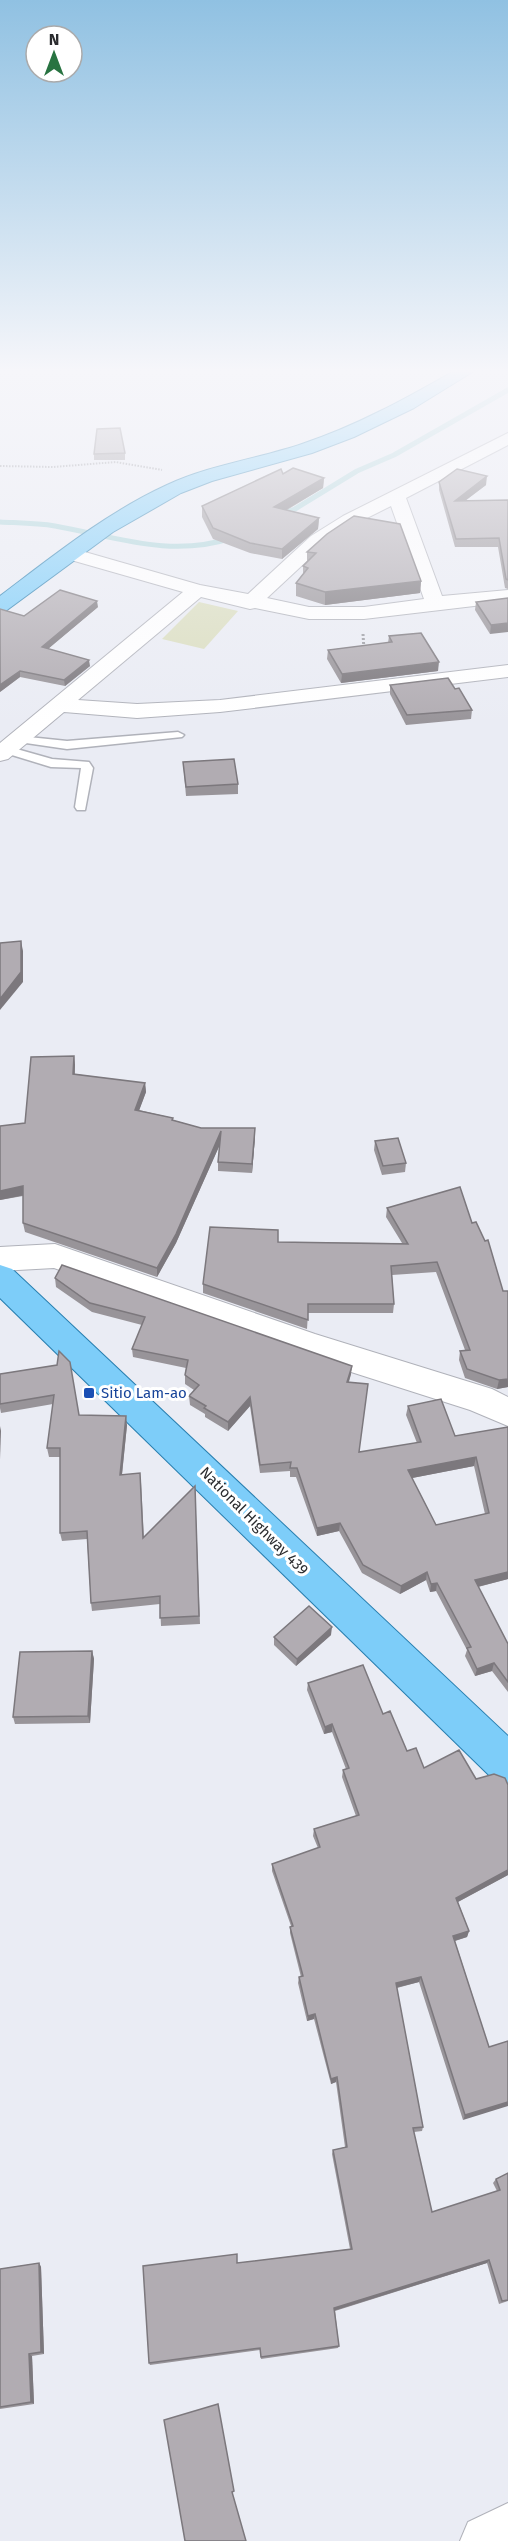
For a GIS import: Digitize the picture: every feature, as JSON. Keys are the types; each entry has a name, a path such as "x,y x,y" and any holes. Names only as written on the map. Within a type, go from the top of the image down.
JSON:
{"main road":[{"path":"0,606 117,522 174,490"},
{"name":"National Highway 439","path":"0,1278 174,1442 329,1596 508,1764"}],"street":[{"path":"250,603 318,540 349,520 407,490"},
{"path":"396,495 435,603"},
{"path":"77,550 197,590 250,603 309,613 364,613 508,596"},
{"path":"8,748 197,590"},
{"path":"60,705 136,711 220,706 508,671"},
{"path":"0,1260 55,1256 309,1346 480,1399 508,1412"},
{"path":"487,2541 508,2530"}],"lane":[{"path":"8,748 178,735"},
{"path":"8,748 51,764 85,765 87,768 81,807"}],"path":[{"path":"364,613 362,646 384,687"}],"green space":[{"path":"199,602 238,611 204,649 162,639"}],"building":[{"path":"237,490 304,490 274,507 319,518 282,549 250,543 213,528 202,506"},
{"path":"441,490 470,490 455,501 508,500 508,580 499,538 456,539"},
{"path":"354,516 400,524 421,581 325,592 296,583 308,568 303,566 316,553 307,552 327,534"},
{"path":"60,590 97,601 42,647 89,660 64,680 20,671 0,685 0,609 24,616"},
{"path":"508,598 508,623 491,625 476,602"},
{"path":"421,633 439,662 342,674 328,650 392,642 389,636"},
{"path":"448,678 455,689 459,688 472,710 407,715 390,685"},
{"path":"234,759 238,784 186,787 183,762"},
{"path":"21,941 21,972 0,999 0,943"},
{"path":"74,1056 73,1074 145,1083 135,1110 173,1118 172,1120 201,1128 255,1128 252,1164 218,1162 221,1131 176,1234 157,1268 23,1223 23,1186 0,1191 0,1126 25,1123 31,1057"},
{"path":"398,1138 406,1163 383,1166 375,1141"},
{"path":"460,1187 472,1223 476,1222 485,1241 488,1240 503,1291 508,1291 508,1379 499,1380 467,1369 460,1351 470,1350 437,1262 391,1266 394,1304 308,1304 308,1320 203,1284 210,1227 278,1230 278,1242 408,1244 387,1208"},
{"path":"62,1265 352,1366 347,1382 368,1384 359,1452 421,1442 408,1406 441,1399 455,1436 508,1427 508,1572 475,1580 508,1644 508,1682 494,1663 477,1669 467,1648 471,1647 437,1583 431,1584 427,1572 401,1586 363,1565 340,1523 317,1528 297,1468 290,1468 291,1462 260,1465 250,1397 228,1422 204,1408 206,1406 189,1396 199,1385 185,1375 188,1360 132,1349 145,1317 90,1303 55,1278","holes":["476,1457 489,1513 436,1525 408,1470"]},
{"path":"59,1351 70,1362 79,1415 126,1416 120,1475 140,1473 143,1538 195,1486 199,1616 160,1618 160,1596 91,1603 87,1531 60,1533 60,1448 47,1448 54,1395 0,1404 0,1374 57,1365"},
{"path":"309,1606 332,1627 297,1659 274,1637"},
{"path":"92,1651 88,1716 13,1717 20,1652"},
{"path":"363,1665 383,1714 390,1711 407,1751 416,1748 424,1768 459,1750 476,1779 494,1774 505,1778 508,1785 508,1870 456,1898 469,1931 453,1936 489,2047 508,2041 508,2102 465,2115 421,1977 396,1983 423,2127 413,2128 432,2212 500,2190 496,2179 508,2173 508,2300 502,2301 489,2260 334,2308 339,2346 261,2357 260,2348 149,2363 143,2266 237,2254 237,2263 352,2249 333,2150 347,2147 337,2077 331,2079 315,2014 308,2016 299,1977 303,1976 290,1927 293,1926 272,1864 320,1847 314,1829 359,1815 343,1770 349,1768 332,1724 325,1727 308,1683"},
{"path":"39,2263 41,2352 29,2354 31,2402 0,2407 0,2269"},
{"path":"218,2404 234,2491 232,2492 246,2541 185,2541 164,2420"}],"waterway":[{"path":"279,515 295,509 327,490"},
{"path":"0,522 48,525 165,546 209,544 232,538"}],"place":[{"name":"Sitio Lam-ao","path":"89,1393"}]}
